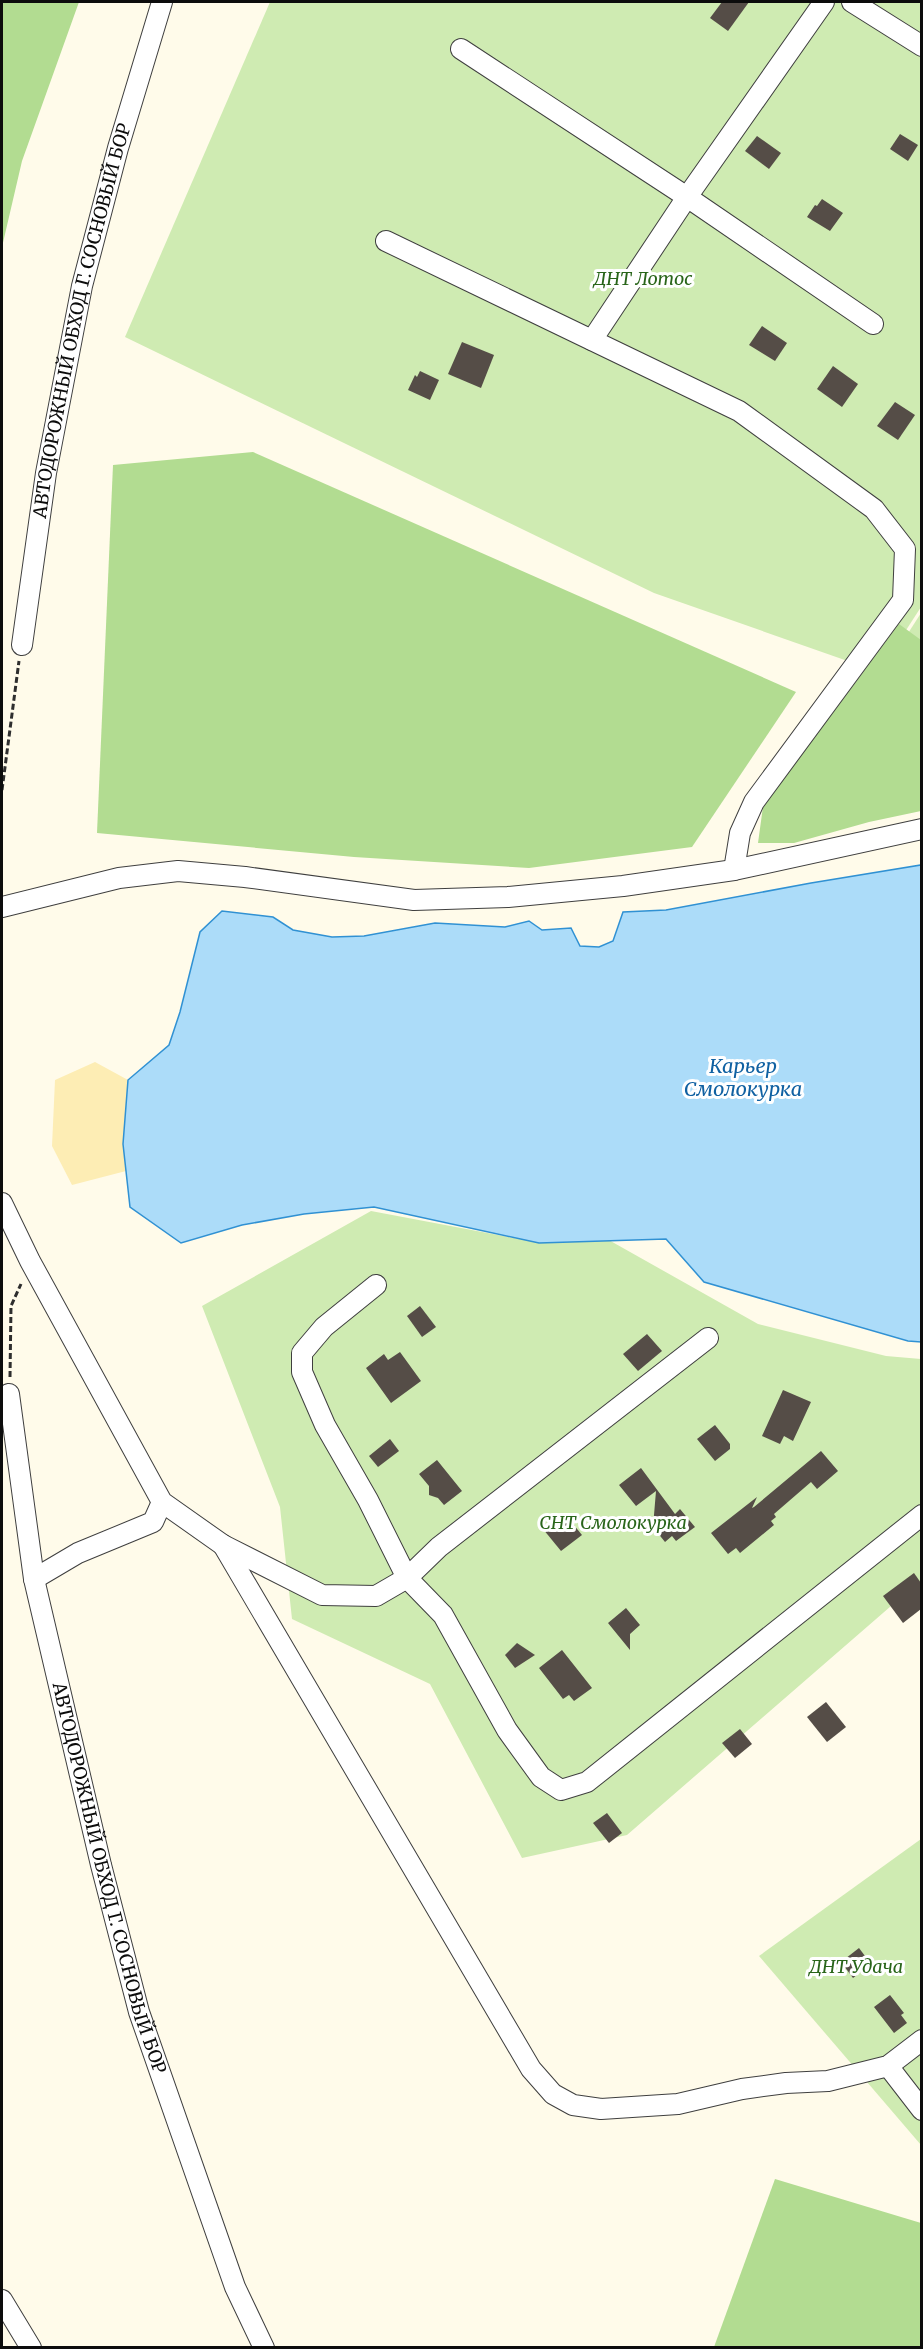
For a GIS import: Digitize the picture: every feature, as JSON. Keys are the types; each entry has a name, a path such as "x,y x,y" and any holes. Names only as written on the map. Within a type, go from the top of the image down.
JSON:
{"street":[{"name":"АВТОДОРОЖНЫЙ ОБХОД Г. СОСНОВЫЙ БОР","path":"22,645 46,473 82,286 118,148 162,2"},
{"path":"592,340 687,197 824,2"},
{"path":"852,2 921,46"},
{"path":"461,49 687,197 873,324"},
{"path":"386,241 739,411 874,508 905,549 903,600 754,802 740,833 734,870"},
{"path":"2,907 119,878 178,871 245,877 414,900 508,897 734,870 921,829"},
{"path":"2,1203 30,1262 162,1502 223,1545 322,1595 376,1596 407,1578 438,1547 708,1338"},
{"path":"376,1286 324,1327 302,1353 302,1372 325,1425 368,1500 407,1578 443,1615 507,1730 542,1777 561,1790 587,1782 921,1515"},
{"name":"АВТОДОРОЖНЫЙ ОБХОД Г. СОСНОВЫЙ БОР","path":"9,1394 34,1579 100,1865 139,2012 235,2287 264,2348"},
{"path":"34,1579 78,1554 153,1522 162,1502"},
{"path":"223,1545 531,2069 553,2094 573,2105 601,2109 678,2104 742,2089 786,2083 828,2081 888,2066 921,2040"},
{"path":"888,2066 921,2110"},
{"path":"2,2300 31,2348"}],"path":[{"path":"2,790 22,645"},
{"path":"9,1394 11,1306 30,1262"}],"green space":[{"path":"2,2 79,2 22,161 2,247"},
{"name":"ДНТ Лотос","path":"270,2 921,2 921,607 879,672 654,593 125,337"},
{"path":"253,452 796,692 692,847 529,868 354,857 97,833 113,465"},
{"path":"921,613 921,649 905,638"},
{"path":"899,624 921,640 921,811 869,822 794,843 758,843 765,792 829,718"},
{"name":"СНТ Смолокурка","path":"371,1211 519,1239 607,1239 758,1324 886,1356 921,1359 921,1580 627,1835 522,1858 430,1684 292,1619 280,1507 202,1306"},
{"name":"ДНТ Удача","path":"921,1839 921,2145 759,1956"},
{"path":"775,2179 921,2223 921,2347 714,2347"}],"sand":[{"path":"95,1062 128,1080 123,1144 126,1171 72,1185 52,1146 55,1080"}],"water":[{"name":"Карьер Смолокурка","path":"921,865 921,1342 908,1341 704,1282 666,1239 539,1243 374,1207 304,1214 242,1225 181,1243 130,1207 123,1144 128,1080 169,1045 180,1012 200,932 222,911 273,917 293,930 332,937 364,936 435,923 505,927 529,921 542,930 571,928 580,946 599,947 613,941 623,912 666,910"}],"building":[{"path":"722,2 749,2 728,31 710,18"},
{"path":"900,134 918,145 908,161 890,149"},
{"path":"757,136 781,153 769,169 745,151"},
{"path":"822,199 843,213 830,231 807,217"},
{"path":"762,326 787,343 775,361 749,345"},
{"path":"462,342 494,355 481,388 448,374"},
{"path":"833,366 858,384 842,407 817,389"},
{"path":"420,371 439,380 430,400 408,390 415,375 417,377"},
{"path":"895,402 915,415 898,440 877,426"},
{"path":"420,1306 436,1327 422,1337 407,1316"},
{"path":"647,1334 662,1351 638,1371 623,1354"},
{"path":"400,1352 421,1381 391,1403 366,1368 384,1354 388,1360"},
{"path":"783,1390 811,1402 793,1441 784,1436 780,1444 762,1436"},
{"path":"715,1425 730,1444 730,1449 715,1461 697,1439"},
{"path":"390,1439 399,1451 378,1467 369,1456"},
{"path":"821,1451 838,1471 817,1489 811,1482 774,1514 776,1517 771,1521 774,1525 740,1553 736,1548 728,1554 711,1533 757,1497 752,1508 754,1507"},
{"path":"437,1460 462,1491 444,1505 438,1498 429,1495 429,1486 419,1474"},
{"path":"641,1468 675,1514 680,1509 695,1527 676,1541 672,1536 665,1542 653,1527 656,1491 636,1506 619,1485"},
{"path":"564,1513 582,1535 561,1551 543,1529"},
{"path":"914,1573 921,1583 921,1609 903,1623 883,1596"},
{"path":"626,1608 640,1625 630,1634 630,1650 608,1623"},
{"path":"517,1643 535,1655 515,1668 505,1655"},
{"path":"562,1650 592,1688 574,1701 569,1695 563,1699 539,1668"},
{"path":"826,1702 846,1727 827,1742 807,1717"},
{"path":"740,1729 752,1744 735,1758 722,1743"},
{"path":"607,1813 622,1833 609,1843 593,1823"},
{"path":"859,1948 871,1964 853,1978 841,1962"},
{"path":"890,1995 904,2013 901,2015 907,2023 894,2033 874,2007"}]}
